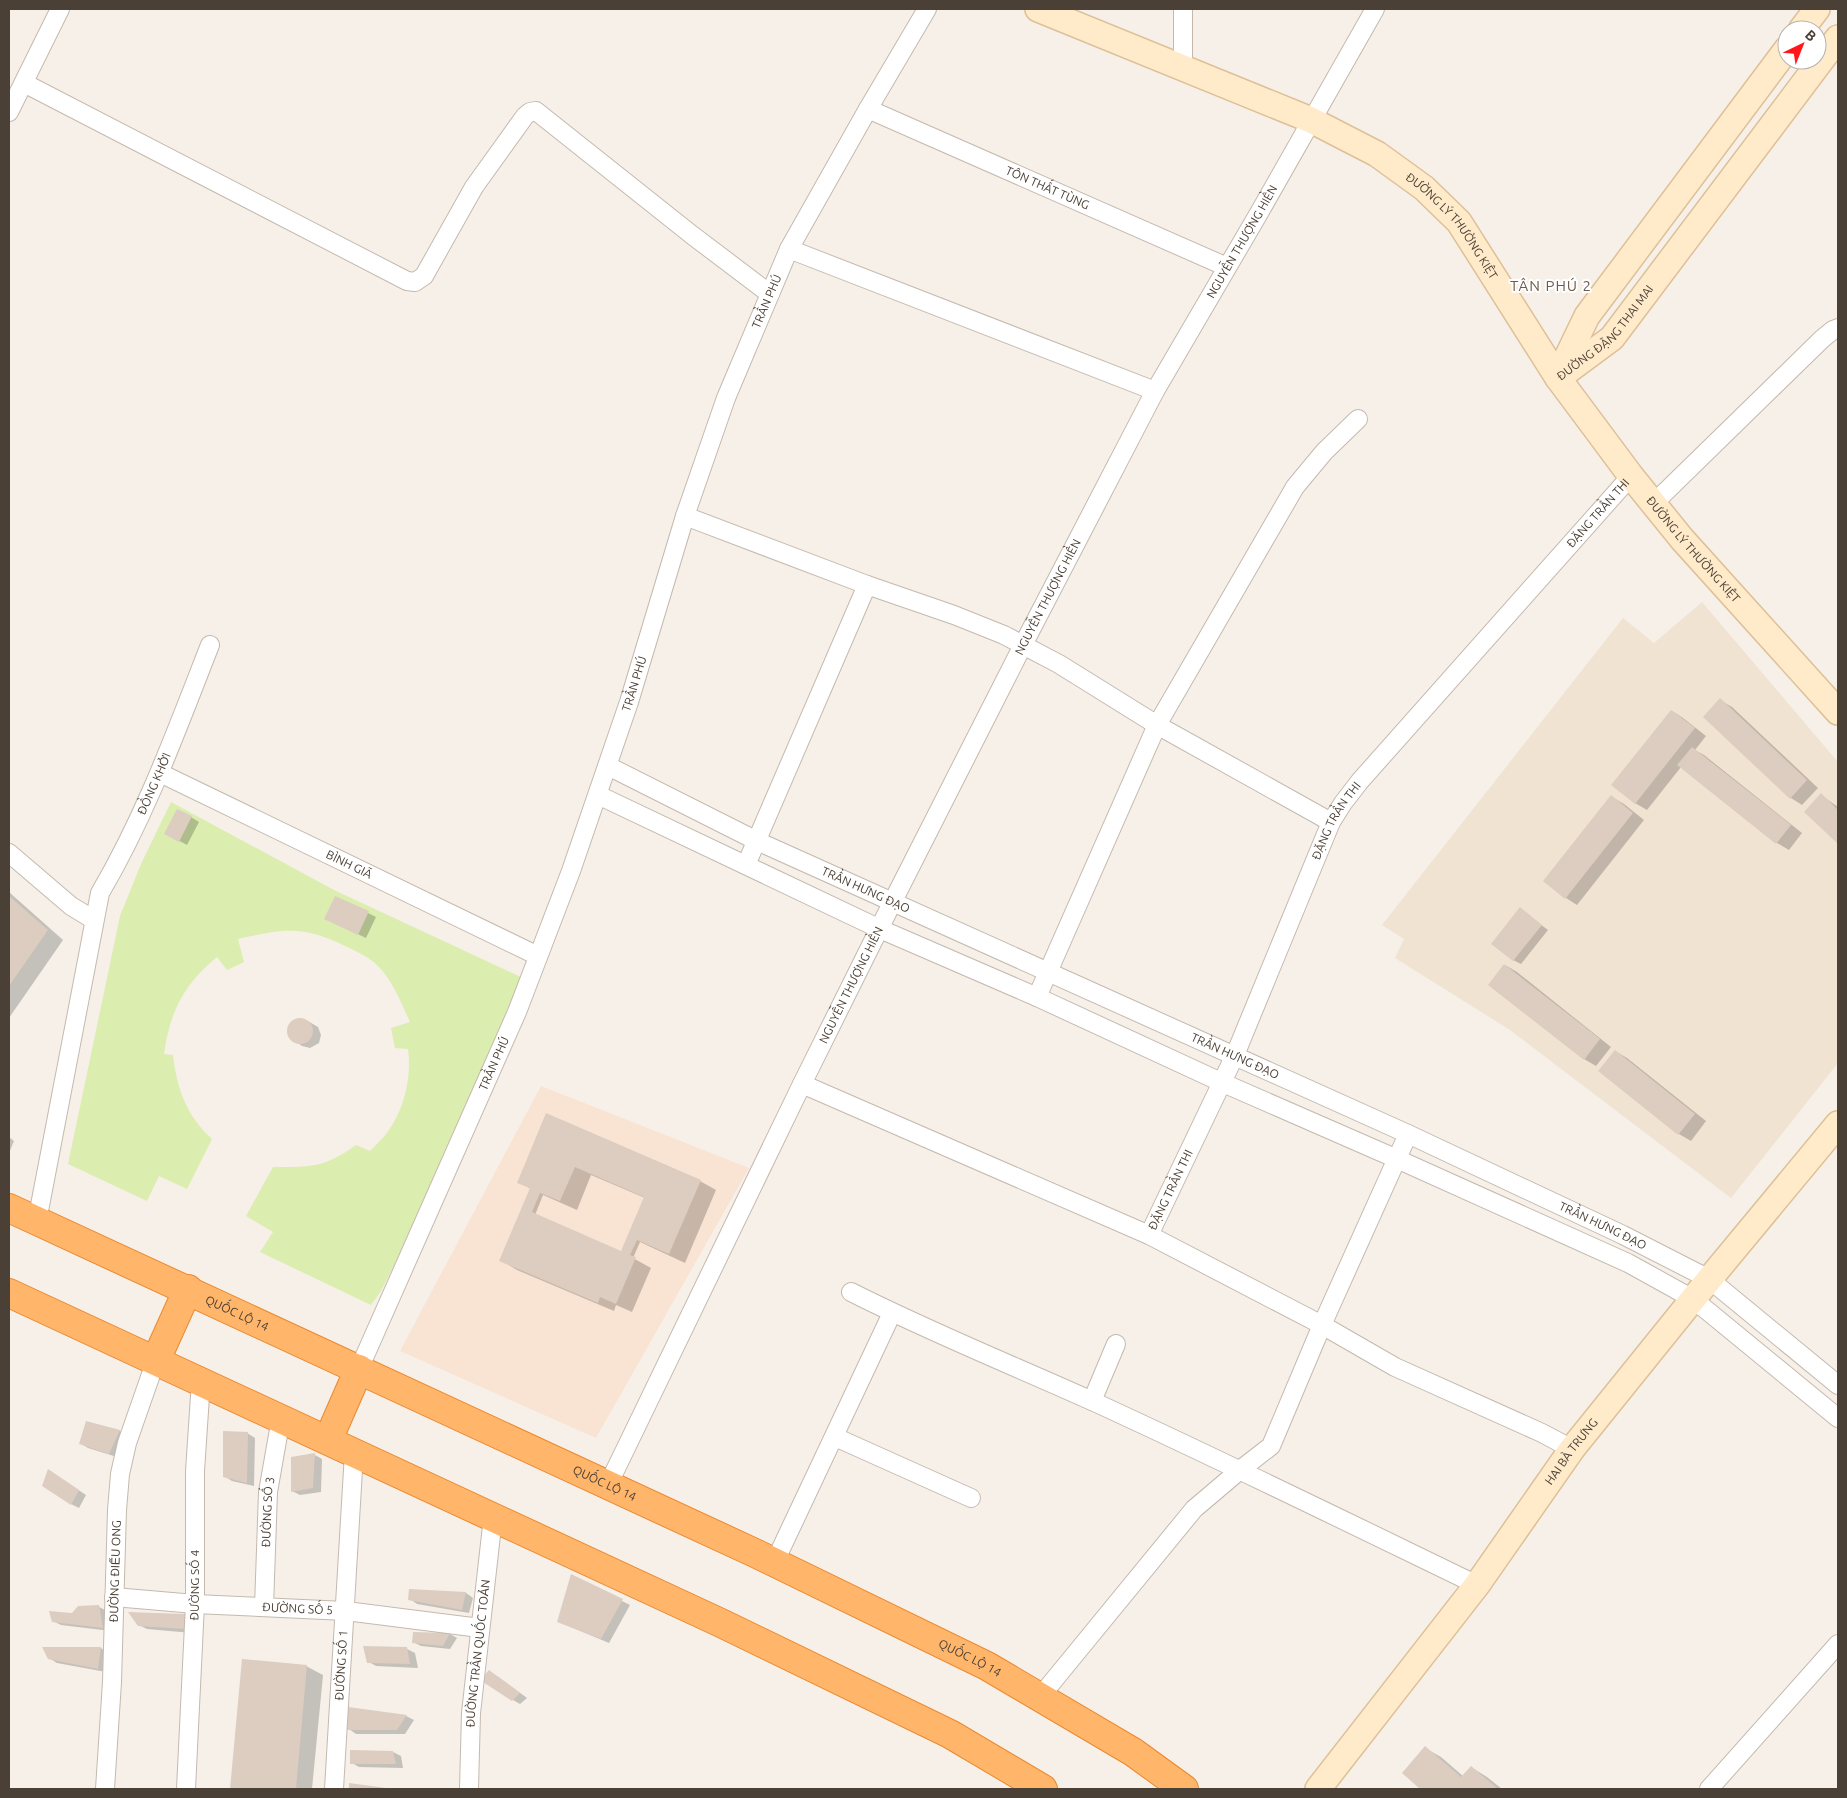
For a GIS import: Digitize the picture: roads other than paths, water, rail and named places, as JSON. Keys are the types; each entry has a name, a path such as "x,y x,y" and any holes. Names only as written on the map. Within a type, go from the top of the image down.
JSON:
{"highway":[{"name":"QUỐC LỘ 14","path":"9,1208 188,1289 776,1563 987,1666 1132,1752 1184,1789"},
{"path":"156,1360 188,1289"},
{"path":"9,1293 721,1623 950,1734 1043,1789"},
{"path":"328,1440 359,1369"}],"street":[{"path":"9,112 60,9"},
{"name":"TRẦN PHÚ","path":"359,1369 517,1012 571,871 608,766 685,516 715,428 770,294 789,249 868,109 928,9"},
{"name":"ĐƯỜNG LÝ THƯỜNG KIỆT","path":"1038,9 1311,120 1377,154 1424,188 1459,222 1558,378 1653,504 1682,539 1838,712"},
{"path":"1183,9 1184,67"},
{"name":"NGUYỄN THƯỢNG HIỀN","path":"608,1485 802,1084 1023,645 1155,391 1375,9"},
{"path":"1809,20 1817,9"},
{"name":"ĐƯỜNG ĐẶNG THAI MAI","path":"1558,378 1612,338 1838,38"},
{"name":"ĐƯỜNG ĐẶNG THAI MAI","path":"1558,378 1588,316 1777,62"},
{"path":"24,83 407,281 415,282 424,276 474,187 525,116 530,112 536,111 692,235 770,294"},
{"name":"TÔN THẤT TÙNG","path":"868,109 1227,267"},
{"path":"789,249 1155,391"},
{"path":"1653,504 1822,339 1838,328"},
{"path":"1037,997 1157,725 1296,487 1324,452 1358,418"},
{"name":"ĐẶNG TRẦN THI","path":"1149,1235 1223,1083 1331,822 1342,803 1631,476"},
{"path":"685,516 990,629 1059,664 1157,725 1331,822"},
{"path":"746,866 867,585"},
{"name":"ĐỒNG KHỞI","path":"37,1221 100,893 124,852 160,773 210,645"},
{"name":"TRẦN HƯNG ĐẠO","path":"608,766 757,841 1408,1134 1623,1235 1710,1279 1838,1385"},
{"name":"BÌNH GIÃ","path":"160,773 538,956"},
{"path":"598,795 880,929 1037,997 1223,1083 1398,1159 1628,1263 1693,1298 1838,1418"},
{"path":"9,853 71,906 94,920"},
{"path":"802,1084 1149,1235 1322,1325 1395,1367 1542,1433 1572,1449"},
{"name":"HAI BÀ TRƯNG","path":"1318,1789 1477,1585 1572,1449 1693,1298 1838,1124"},
{"path":"1040,1697 1194,1509 1271,1446 1322,1325 1408,1134"},
{"path":"851,1292 892,1313 1092,1401 1240,1470 1477,1585"},
{"path":"776,1563 778,1555 892,1313"},
{"path":"1092,1401 1116,1344"},
{"name":"ĐƯỜNG ĐIỂU ONG","path":"104,1789 112,1682 117,1510 120,1474 127,1443 156,1360"},
{"name":"ĐƯỜNG SỐ 4","path":"186,1789 195,1604 195,1471 201,1381"},
{"name":"ĐƯỜNG SỐ 3","path":"264,1606 268,1492 281,1418"},
{"path":"835,1437 971,1498"},
{"name":"ĐƯỜNG SỐ 1","path":"334,1789 354,1453"},
{"name":"ĐƯỜNG TRẦN QUỐC TOẢN","path":"469,1789 471,1712 493,1517"},
{"name":"ĐƯỜNG SỐ 5","path":"114,1597 195,1604 346,1611 480,1628"},
{"path":"1708,1789 1838,1644"}],"district":[{"name":"TÂN PHÚ 2","path":"1551,286"}]}
